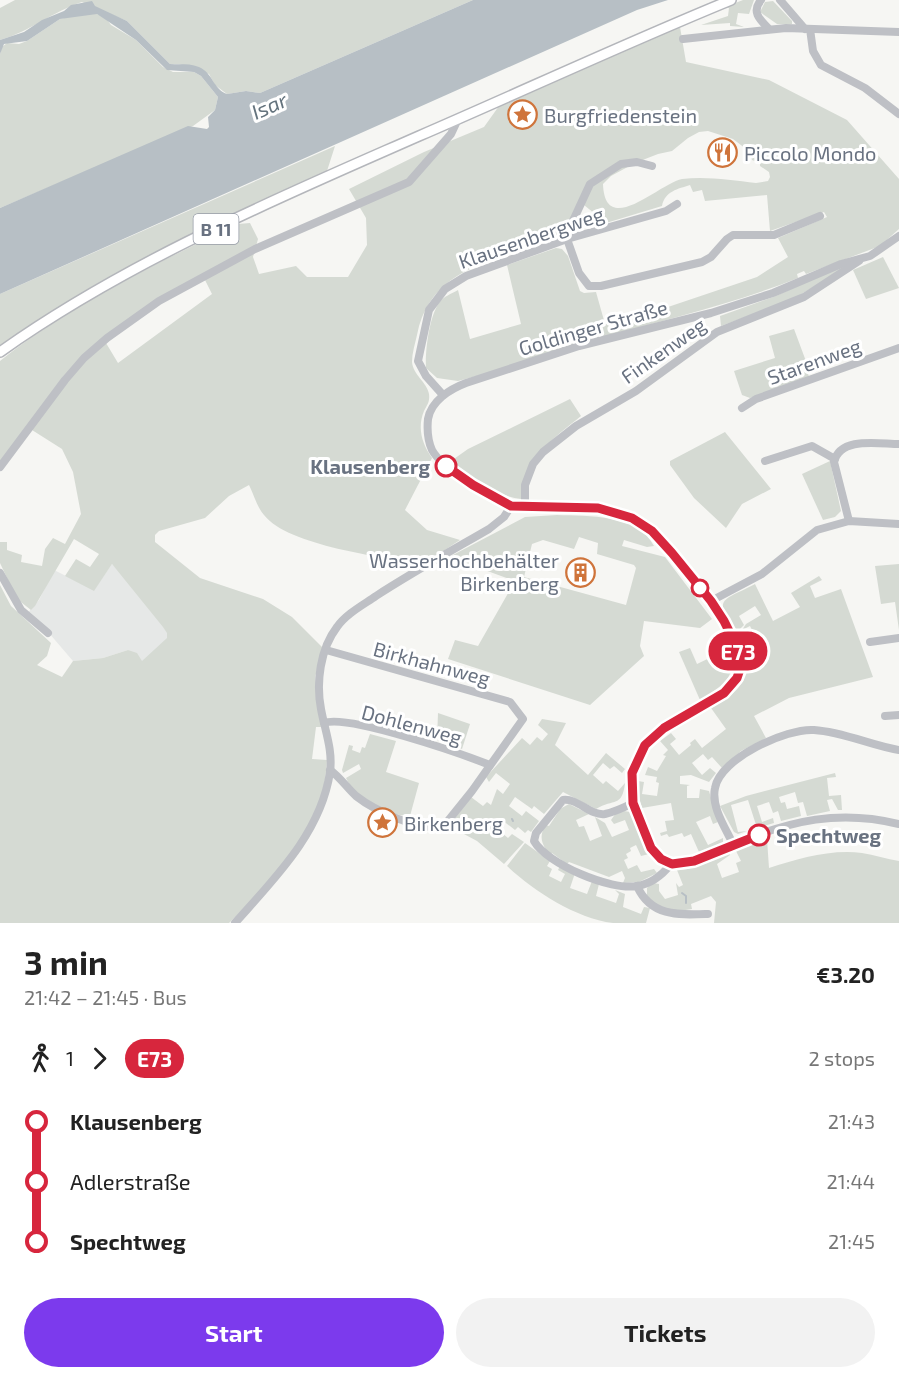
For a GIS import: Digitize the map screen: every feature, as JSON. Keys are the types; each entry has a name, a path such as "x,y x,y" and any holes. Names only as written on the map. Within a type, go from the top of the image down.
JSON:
{"main road":[{"name":"B 11","path":"0,352 91,294 179,246 582,62 731,0"}],"street":[{"path":"761,0 756,9 756,15 769,29"},
{"path":"780,0 808,29 813,51 821,65 865,88 899,114"},
{"path":"683,39 769,29 899,32"},
{"path":"0,467 65,380 84,358 107,338 159,301 245,254 408,182 451,134 458,118"},
{"path":"652,166 637,162 621,164 590,184 567,239 584,281 589,286 601,286 702,262 711,257 727,239 733,236 774,235 820,216"},
{"name":"Klausenbergweg","path":"443,395 426,376 418,362 429,310 437,297 455,282 567,239 666,211 677,204"},
{"name":"Goldinger Straße","path":"443,395 466,382 558,353 711,313 773,293 841,264 860,260 885,247 899,236"},
{"name":"Finkenweg","path":"525,507 525,485 533,464 543,452 576,426 675,365 717,332 804,297 860,260"},
{"name":"Starenweg","path":"742,408 756,399 899,348"},
{"path":"443,395 431,410 428,418 428,432 434,452 452,470 473,485 511,506 598,508 632,518 652,531 711,601 738,649 740,669 737,678 724,693 664,728 645,745 632,773 633,803 651,848 661,859 672,864 694,861 776,829 830,817 862,817 899,824"},
{"path":"849,521 835,459 837,452 846,446 861,444 899,444"},
{"path":"765,461 812,446 835,459"},
{"path":"235,923 268,885 310,830 324,802 330,770 330,748 318,681 326,650 338,625 346,617 441,555 489,529 504,517 511,506"},
{"path":"711,601 762,574 817,530 849,521 899,524"},
{"path":"0,573 21,610 48,633"},
{"path":"870,642 899,638"},
{"name":"Birkhahnweg","path":"326,650 510,702 523,719 490,765"},
{"path":"885,716 899,715"},
{"name":"Dohlenweg","path":"324,723 336,721 403,736 446,748 490,765"},
{"path":"733,844 717,808 714,789 716,782 726,770 749,750 794,731 811,729 847,735 899,750"},
{"path":"330,770 355,795 373,807 427,827 443,827 490,765"},
{"path":"633,803 605,814 570,800 563,800 536,833 534,841 541,850 563,866 600,881 622,886 637,886 655,879 672,864"},
{"path":"637,886 653,907 661,912 708,914"}],"shaded area":[{"path":"15,0 473,0 260,93 246,91 227,94 215,85 209,74 179,64 170,64 127,21 82,2 0,40 0,8"},
{"path":"743,0 754,0 749,14 738,13 736,24 744,27 730,26 730,23 701,25 728,16 729,8 725,7"},
{"path":"773,1 792,21 792,24 777,24 760,12 765,2"},
{"path":"81,14 97,14 105,17 111,25 136,40 163,67 173,72 194,72 201,76 218,97 215,110 193,126 0,208 0,54 2,47 7,43 19,44 27,41 60,19"},
{"path":"680,27 686,62 769,80 847,120 899,179 899,229 880,246 806,274 804,271 797,274 798,278 774,287 458,381 437,378 426,368 428,335 436,309 443,299 458,290 470,339 521,324 507,265 556,248 562,249 568,256 580,291 596,292 605,324 668,307 757,277 788,257 778,238 827,217 824,212 770,231 767,195 705,201 702,190 693,192 690,185 669,194 662,206 606,223 584,205 557,235 472,268 453,279 437,293 425,311 414,348 413,367 429,394 429,401 422,417 421,430 423,441 432,458 405,510 427,530 460,540 422,565 338,549 293,535 276,526 257,505 249,485 229,496 205,518 159,531 155,535 155,542 200,578 263,599 292,617 323,648 315,677 322,727 316,727 312,759 327,760 324,783 313,820 292,852 253,899 229,923 0,923 0,585 11,606 51,643 47,656 37,665 62,677 73,661 103,658 128,650 137,653 142,661 167,638 167,633 112,564 94,591 65,576 76,559 90,567 99,554 74,539 35,606 31,610 17,599 0,563 0,542 7,542 7,550 22,555 21,562 42,566 45,549 53,538 65,544 81,514 73,472 62,449 32,430 0,462 0,361 55,322 115,286 238,224 250,223 258,239 253,257 259,274 296,266 307,277 348,277 367,245 366,218 349,189 424,152 484,127 499,106","holes":["708,131 733,139 750,152 752,160 760,163 760,166 769,172 768,181 756,183 709,178 682,179 623,208 613,207 606,200 603,184 611,176 635,163 672,151 688,138 699,132","205,280 212,294 118,363 106,343 163,301"]},
{"path":"335,146 327,171 159,250 78,295 0,346 0,294"},
{"path":"883,257 899,288 866,299 853,270"},
{"path":"850,265 793,299 721,326 720,316 776,296 830,271"},
{"path":"794,329 810,372 809,377 750,398 742,395 734,371 775,358 769,336"},
{"path":"570,399 581,416 550,442 533,461 522,485 521,499 493,490 451,461 468,449"},
{"path":"725,432 771,489 742,504 726,528 694,498 670,465 670,461"},
{"path":"830,461 841,511 835,517 823,520 802,474"},
{"path":"557,515 597,517 624,522 636,528 647,536 654,546 647,547 624,540 622,546 665,557 712,619 700,628 644,621 640,646 644,656 590,705 448,659 455,640 478,646 515,581 449,557 525,517","holes":["579,537 598,543 597,554 634,565 636,568 626,605 524,577 532,544 543,540 574,549"]},
{"path":"112,564 177,630 143,664 128,650 103,658 73,661 49,633 26,615 39,600 54,570 94,590"},
{"path":"899,564 899,630 895,602 881,604 875,566"},
{"path":"819,576 822,580 810,586 815,598 841,589 873,677 789,698 754,716 766,738 741,751 722,768 712,757 708,760 703,754 692,763 702,775 710,768 716,773 709,782 691,775 680,776 680,784 690,785 687,786 687,798 699,798 700,789 709,791 718,822 713,824 710,816 696,822 708,845 723,838 723,843 699,852 691,834 684,837 682,833 669,837 667,834 661,836 660,833 667,831 665,821 674,820 671,803 642,808 638,781 644,782 642,794 657,796 659,783 656,782 657,777 645,775 648,767 657,771 666,756 663,755 668,750 660,741 671,733 676,739 670,744 679,755 695,739 702,748 726,729 711,708 738,688 747,671 746,651 740,639 753,632 750,626 742,630 746,624 761,615 755,606 739,616 744,625 736,633 724,613 724,602 734,594 755,584 773,621 800,607 791,593"},
{"path":"726,640 732,661 729,676 717,689 700,700 679,652 690,648 697,664 724,651 721,643"},
{"path":"438,713 470,724 462,749 437,740"},
{"path":"542,719 566,723 555,745 588,775 606,753 625,769 622,773 614,766 610,769 603,763 593,775 603,784 606,781 618,791 625,783 624,791 616,801 596,809 563,792 544,814 534,806 532,809 515,797 509,806 522,816 526,811 539,821 531,832 528,830 525,833 518,827 515,830 502,820 496,828 508,838 512,834 524,842 504,864 477,841 449,826 471,797 483,806 487,802 491,805 497,789 503,794 510,784 496,773 489,782 486,777 522,738 530,745 537,737 542,741 548,734 538,725"},
{"path":"370,734 396,741 386,772 419,783 410,816 398,815 381,809 367,801 355,790 346,778 361,769 359,764 343,773 349,745 353,746 352,750 360,753 362,747 365,748"},
{"path":"835,773 836,777 827,778 829,796 841,795 842,810 838,810 832,799 827,800 830,811 807,816 803,802 798,803 795,792 779,797 781,803 785,802 787,809 799,806 801,816 781,821 778,811 773,813 769,802 757,806 762,822 773,818 774,823 757,828 748,800 731,805 738,832 747,831 738,834 734,832 720,806 746,796"},
{"path":"569,804 589,814 576,820 579,827 584,826 590,841 602,836 595,817 605,823 612,837 629,830 625,820 614,824 611,820 616,813 630,812 649,854 641,856 636,845 630,848 631,851 626,854 628,858 624,860 628,869 637,865 641,872 654,869 657,873 639,882 623,883 625,878 622,871 609,877 569,862 567,864 552,853 550,855 542,840 542,833 558,810"},
{"path":"767,839 769,868 803,858 838,852 862,853 899,861 899,923 714,923 716,902 711,896 691,904 692,909 678,911 658,906 647,897 647,888 653,883 659,884 659,891 665,899 678,895 676,883 679,887 683,885 677,870 688,869 729,852 730,855 717,864 722,878 739,872 736,863 741,861 735,849"},
{"path":"525,843 550,861 547,866 552,869 549,876 561,882 565,874 558,870 560,866 575,873 570,888 587,894 592,881 599,884 596,896 616,903 619,894 615,890 625,894 623,907 641,914 644,907 650,908 646,923 613,923 584,916 542,894 507,866"}],"water":[{"name":"Isar","path":"473,0 668,0 637,10 0,294 0,208 188,126 207,129 209,127 208,117 215,110 218,97 201,76 194,72 167,70 136,40 97,14 60,19 27,41 4,44 0,54 0,40 24,32 71,5 92,1 95,6 127,21 170,64 199,67 207,73 222,92 227,94 246,91 260,93"}],"waterway":[{"path":"682,893 686,896 686,903"}],"bus line":[{"name":"E73","path":"446,466 500,502 511,506 598,508 632,518 652,531 672,553 711,601 724,621 738,649 740,669 737,678 724,693 664,728 645,745 638,755 632,773 633,803 651,848 657,856 672,864 688,863 759,835"}],"place":[{"name":"Burgfriedenstein","path":"523,115"},
{"name":"Piccolo Mondo","path":"723,153"},
{"name":"Klausenberg","path":"446,466"},
{"name":"Wasserhochbehälter Birkenberg","path":"580,572"},
{"name":"Birkenberg","path":"383,823"},
{"name":"Spechtweg","path":"759,835"}]}
